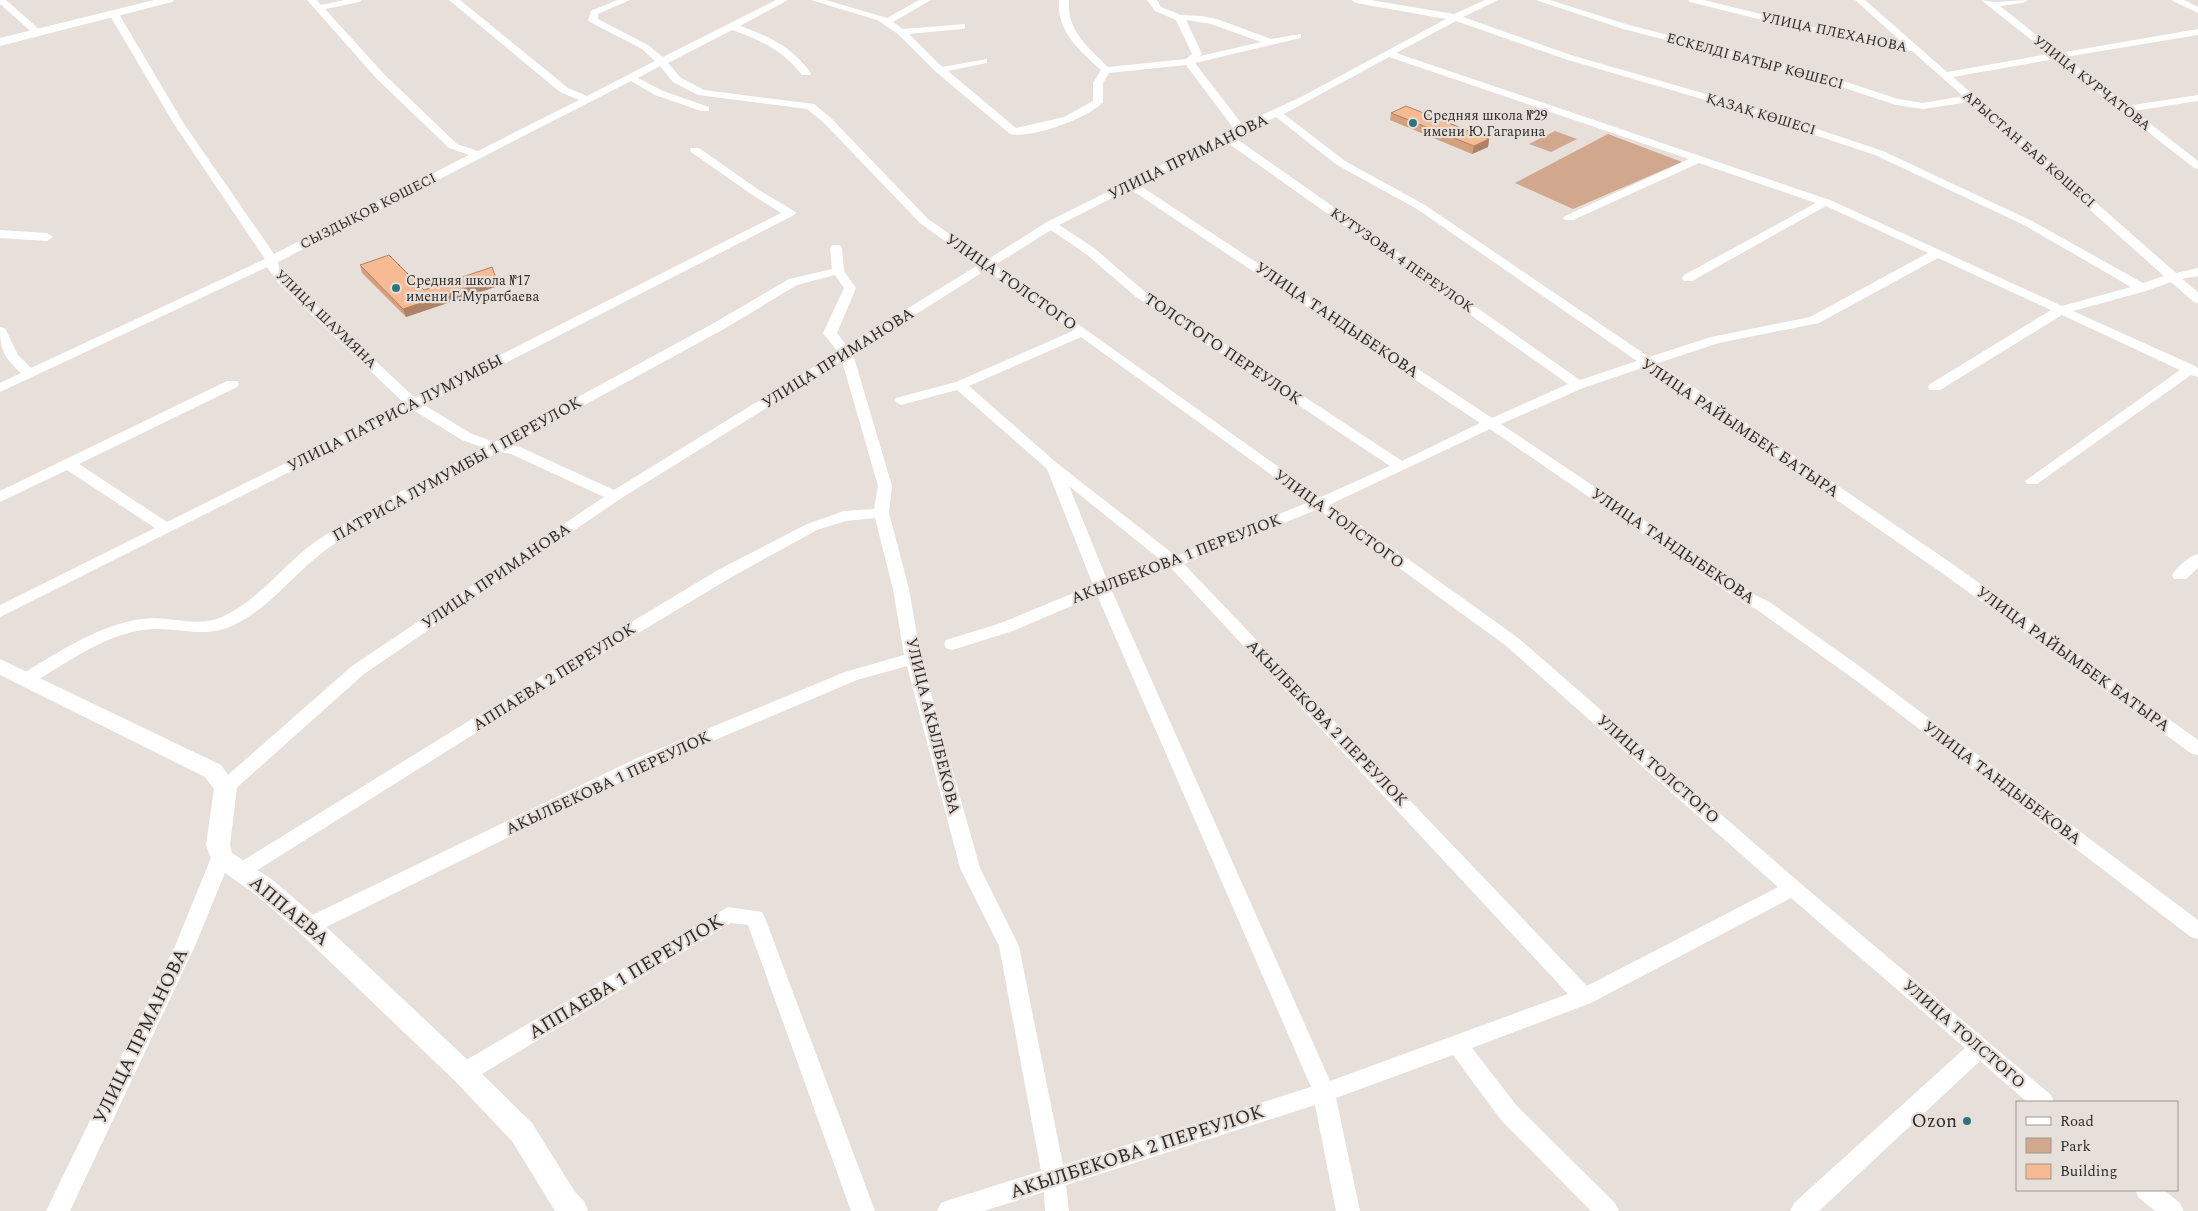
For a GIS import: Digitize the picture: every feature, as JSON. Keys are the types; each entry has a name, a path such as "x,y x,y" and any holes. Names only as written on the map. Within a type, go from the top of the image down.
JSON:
{"street":[{"path":"1,0 37,32"},
{"path":"0,42 168,0"},
{"path":"315,4 357,0"},
{"path":"454,0 564,90 586,99"},
{"name":"УЛИЦА ТОЛСТОГО","path":"625,0 594,13 594,20 645,47 661,61 677,80 702,93 810,106 828,121 924,221 1082,332 1318,504 1511,641 2042,1101"},
{"name":"СЫЗДЫҚОВ КӨШЕСІ","path":"0,388 272,260 783,0"},
{"path":"816,0 880,18 887,22 901,32 940,70 1014,132 1050,126 1079,116 1098,102 1098,83 1106,70"},
{"path":"887,22 926,0"},
{"path":"1064,0 1062,10 1074,38 1106,70"},
{"path":"1152,0 1158,9 1180,18 1191,16 1207,20 1272,43"},
{"name":"ҚАЗАҚ КӨШЕСІ","path":"1356,0 1454,17 1571,58 1744,108 1879,153 2028,223 2142,288"},
{"name":"УЛИЦА ПРИМАНОВА","path":"226,786 358,670 615,496 1051,225 1226,136 1238,132 1240,129 1278,114 1454,17 1493,0"},
{"name":"ЕСКЕЛДІ БАТЫР КӨШЕСІ","path":"1541,0 1626,27 1815,75 1896,102 1923,106 1972,98"},
{"name":"УЛИЦА ПЛЕХАНОВА","path":"1693,0 1826,33 1916,49"},
{"name":"АРЫСТАН БАБ КӨШЕСІ","path":"1860,0 2198,299"},
{"path":"1989,2 2023,0"},
{"path":"2176,0 2198,10"},
{"name":"УЛИЦА КУРЧАТОВА","path":"1989,2 2198,166"},
{"path":"315,4 380,76 453,146 478,155"},
{"name":"УЛИЦА ШАУМЯНА","path":"114,14 179,124 272,260 273,268 283,281 413,404 467,437 496,447 515,450 615,496"},
{"path":"1180,18 1198,54 1190,62"},
{"path":"732,26 772,41 793,56 806,73"},
{"path":"901,32 962,26"},
{"path":"1944,75 2198,32"},
{"path":"1106,70 1190,62 1298,36"},
{"path":"1389,54 1826,202 2194,371"},
{"path":"940,70 984,61"},
{"path":"1190,62 1240,129"},
{"path":"630,77 659,93 705,109"},
{"path":"2126,109 2198,98"},
{"name":"УЛИЦА РАЙЫМБЕК БАТЫРА","path":"1278,114 1341,163 1421,207 1948,569 2198,749"},
{"name":"КУТУЗОВА 4 ПЕРЕУЛОК","path":"1226,136 1578,385"},
{"name":"УЛИЦА ПАТРИСА ЛУМУМБЫ","path":"0,612 618,302 790,213 754,192 733,175 695,150"},
{"path":"1568,218 1700,158"},
{"name":"УЛИЦА ТАНДЫБЕКОВА","path":"1132,185 1295,291 1489,424 1770,611 1860,675 2198,931"},
{"path":"1688,278 1826,202"},
{"name":"ТОЛСТОГО ПЕРЕУЛОК","path":"1051,225 1090,251 1140,294 1400,467"},
{"path":"0,234 47,237"},
{"name":"УЛИЦА АКЫЛБЕКОВА","path":"836,248 838,271 850,288 830,333 846,353 885,486 880,513 901,589 913,658 970,868 1009,946 1054,1178 1057,1211"},
{"name":"АКЫЛБЕКОВА 1 ПЕРЕУЛОК","path":"952,644 1007,627 1102,586 1174,562 1318,504 1489,424 1578,385 1716,340 1814,320 1938,253"},
{"name":"ПАТРИСА ЛУМУМБЫ 1 ПЕРЕУЛОК","path":"28,678 72,653 127,626 147,623 173,626 218,626 240,615 262,600 304,559 353,525 750,308 793,282 838,271"},
{"path":"1935,387 2061,310 2142,288 2172,277 2198,272"},
{"path":"0,331 12,358 29,374"},
{"path":"902,401 960,385 1082,332"},
{"path":"2032,481 2194,371"},
{"path":"0,497 232,384"},
{"name":"АКЫЛБЕКОВА 2 ПЕРЕУЛОК","path":"960,385 977,402 1053,467 1174,562 1584,997"},
{"path":"67,463 166,528"},
{"name":"АКЫЛБЕКОВА 2 ПЕРЕУЛОК","path":"1053,467 1102,586 1324,1092 1348,1211"},
{"path":"1071,509 1093,498"},
{"name":"АППАЕВА 2 ПЕРЕУЛОК","path":"241,871 546,681 724,574 812,528 844,516 880,513"},
{"path":"2180,575 2198,559"},
{"name":"АКЫЛБЕКОВА 1 ПЕРЕУЛОК","path":"310,926 643,763 851,676 913,658"},
{"path":"0,666 28,678 213,771 226,786 218,845 221,858"},
{"name":"АППАЕВА","path":"221,858 232,867 241,871 310,926 464,1073 522,1132 567,1208"},
{"name":"УЛИЦА ПРМАНОВА","path":"58,1211 185,946 221,858"},
{"name":"АКЫЛБЕКОВА 2 ПЕРЕУЛОК","path":"949,1211 1324,1092 1584,997 1794,888"},
{"name":"АППАЕВА 1 ПЕРЕУЛОК","path":"464,1073 728,915 755,918 863,1211"},
{"path":"1457,1044 1509,1113 1607,1211"},
{"path":"1802,1211 1980,1048"},
{"path":"2148,1191 2172,1211"}],"green space":[{"path":"1555,131 1577,139 1551,152 1529,144"},
{"path":"1608,134 1682,162 1573,209 1515,183"}],"building":[{"path":"1406,106 1489,139 1474,146 1391,113"},
{"path":"389,255 424,290 492,267 496,278 403,309 360,265"}],"place":[{"name":"Средняя школа №29 имени Ю.Гагарина","path":"1413,123"},
{"name":"Средняя школа №17 имени Г.Муратбаева","path":"396,288"},
{"name":"Ozon","path":"1967,1121"}]}
